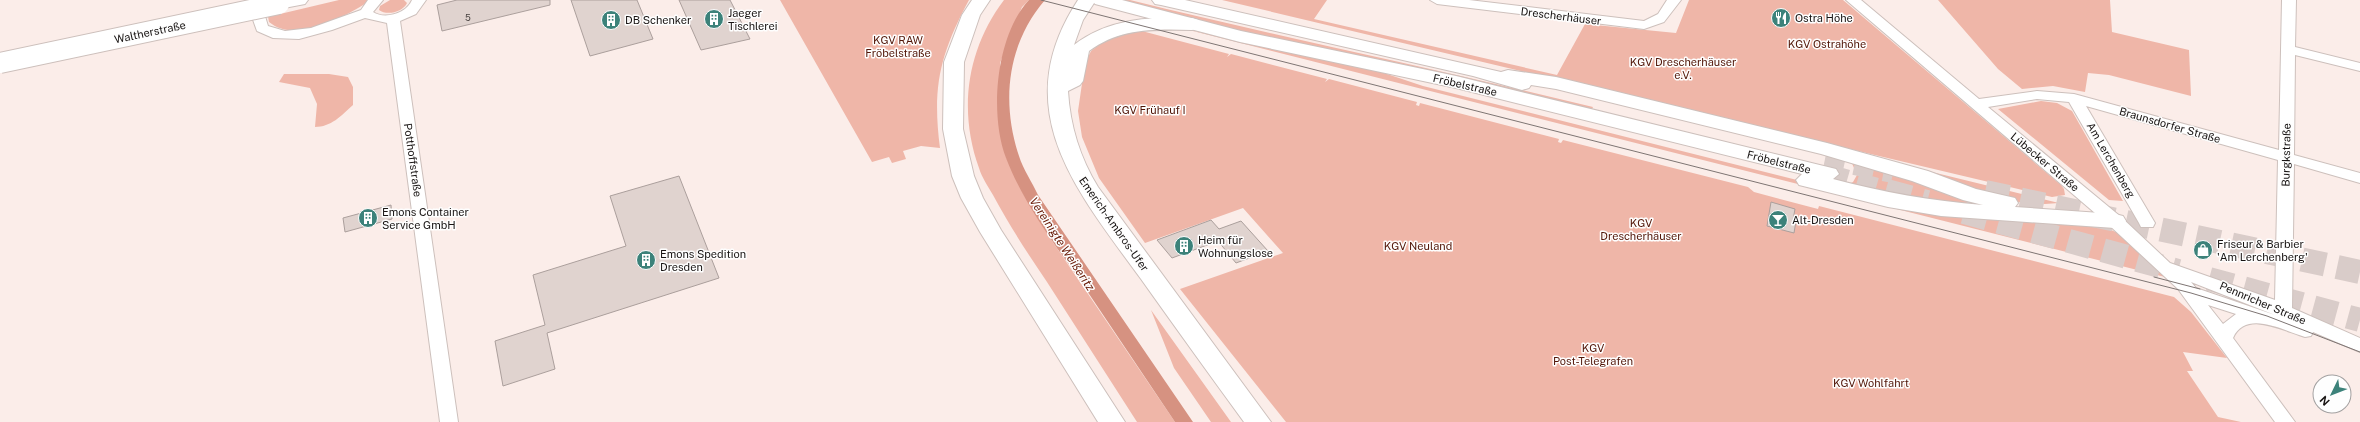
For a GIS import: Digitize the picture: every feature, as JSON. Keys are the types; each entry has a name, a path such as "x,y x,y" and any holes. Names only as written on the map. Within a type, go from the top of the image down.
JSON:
{"main road":[{"name":"Waltherstraße","path":"0,63 299,0"},
{"path":"980,0 971,15 954,62 953,129 963,176 972,198 992,232 1112,422"},
{"name":"Emerich-Ambros-Ufer","path":"1087,0 1074,18 1063,43 1058,64 1058,89 1068,146 1079,172 1120,234 1258,422"},
{"path":"1100,0 1289,47 1395,69 1424,82 1471,95 1996,201 2108,215"},
{"name":"Fröbelstraße","path":"1161,0 1478,71 1556,83 1827,167"},
{"path":"1058,89 1073,81 1080,49 1098,36 1132,25 1192,24"},
{"path":"1827,167 1888,200 1941,208 2108,215"}],"street":[{"path":"253,0 262,28 275,35 298,35 366,13 370,5 376,0"},
{"path":"366,13 376,19 393,18 416,7 419,0"},
{"name":"Drescherhäuser","path":"1437,0 1644,25 1654,24 1664,18 1674,0"},
{"name":"Lübecker Straße","path":"1853,0 2108,215 2191,293 2286,422"},
{"name":"Burgkstraße","path":"2281,316 2290,0"},
{"name":"Potthoffstraße","path":"393,18 449,422"},
{"path":"2288,49 2360,67"},
{"name":"Braunsdorfer Straße","path":"1976,104 2037,95 2074,98 2360,178"},
{"name":"Am Lerchenberg","path":"2074,98 2147,223"},
{"name":"Pennricher Straße","path":"2163,266 2217,283 2281,316 2360,353"},
{"name":"Pennricher Straße","path":"2191,293 2281,316 2360,345"},
{"path":"2224,338 2227,329 2237,321 2252,317 2281,316"}],"green space":[{"path":"265,0 280,14 339,0 371,0 321,26 293,31 280,28 269,22"},
{"path":"390,0 404,0 407,3 402,9 390,13 379,10 380,6"},
{"name":"KGV RAW Fröbelstraße","path":"780,0 969,0 951,37 941,71 937,107 940,148 921,146 903,151 906,159 892,163 889,157 872,162"},
{"path":"1004,0 1029,0 1022,7 1000,63 1006,157 1024,195 1052,241 1175,422 1137,422 1019,239 980,172 969,124 968,102 970,81 974,59 982,39 991,19"},
{"path":"1123,0 1130,0 1593,107 1591,111 1298,45 1121,2"},
{"path":"1222,0 1327,0 1314,19 1557,75 1585,24 1676,33 1689,0 1843,0 2061,185 2064,189 2065,195 2052,197"},
{"path":"1938,0 2110,0 2112,32 2189,50 2191,96 2109,75 2088,73 2085,92 2053,86 2022,89 1998,69"},
{"path":"1185,29 1381,72 1423,86 1869,198 2098,224 2120,234 2165,277"},
{"path":"1138,30 1229,54 1227,57 1231,54 1327,79 1325,82 1329,79 1417,102 1416,105 1419,106 1420,103 1559,139 1558,142 1561,143 1563,140 1748,187 1754,192 1818,209 1819,206 2174,297 2191,312 2227,358 2183,352 2193,371 2187,371 2218,417 2241,422 1286,422 1180,289 1283,253 1243,208 1145,243 1099,178 1082,137 1078,111 1085,63 1091,51 1104,41"},
{"path":"284,74 329,74 348,77 353,87 353,105 331,123 321,127 315,127 317,104 310,88 279,82"},
{"path":"2041,101 2057,103 2072,111 2123,201 2109,200 1998,109"},
{"path":"1838,149 2059,203 2045,204 2016,202"},
{"path":"1851,161 2011,206 2027,209 1955,207 1845,186 1853,182 1857,175"},
{"path":"1151,310 1231,422 1211,422 1174,368"}],"water":[{"name":"Vereinigte Weißeritz","path":"1029,0 1045,0 1032,17 1022,35 1015,54 1011,74 1009,95 1010,115 1013,136 1021,161 1038,195 1193,422 1175,422 1029,206 1006,158 998,120 997,98 999,76 1009,33 1018,15"}],"building":[{"path":"457,0 550,0 550,5 442,31 437,5"},
{"name":"DB Schenker","path":"571,0 637,0 653,39 590,56"},
{"name":"Jaeger Tischlerei","path":"679,0 730,0 750,39 701,50"},
{"name":"Emons Spedition Dresden","path":"679,176 719,278 547,333 555,369 503,386 495,341 545,325 533,275 626,246 610,196"},
{"name":"Alt-Dresden","path":"1771,202 1795,209 1793,220 1796,221 1794,233 1767,226"},
{"name":"Emons Container Service GmbH","path":"391,205 392,219 345,232 343,218"},
{"name":"Heim für Wohnungslose","path":"1211,220 1219,229 1241,221 1268,251 1236,263 1218,241 1172,258 1157,240"}],"tunnel":[{"path":"1825,159 1893,173"},
{"path":"1828,174 1891,192"},
{"path":"1887,191 1927,202"},
{"path":"1985,192 2360,272"},
{"path":"1964,212 2178,271"},
{"path":"2209,279 2360,320"}],"tram line":[{"path":"1041,0 2191,293 2267,316 2360,352"},
{"path":"2154,277 2200,289"}],"place":[{"name":"Ostra Höhe","path":"1781,18"},
{"name":"Jaeger Tischlerei","path":"714,19"},
{"name":"DB Schenker","path":"611,20"},
{"name":"Emons Container Service GmbH","path":"368,218"},
{"name":"Alt-Dresden","path":"1778,220"},
{"name":"Heim für Wohnungslose","path":"1184,246"},
{"name":"Friseur & Barbier 'Am Lerchenberg'","path":"2203,250"},
{"name":"Emons Spedition Dresden","path":"646,260"}],"park label":[{"name":"KGV Ostrahöhe","path":"1827,44"},
{"name":"KGV Drescherhäuser e.V.","path":"1683,68"},
{"name":"KGV Frühauf I","path":"1150,110"},
{"name":"KGV Drescherhäuser","path":"1641,229"},
{"name":"KGV Neuland","path":"1418,246"},
{"name":"KGV Post-Telegrafen","path":"1593,354"},
{"name":"KGV Wohlfahrt","path":"1871,383"}]}
